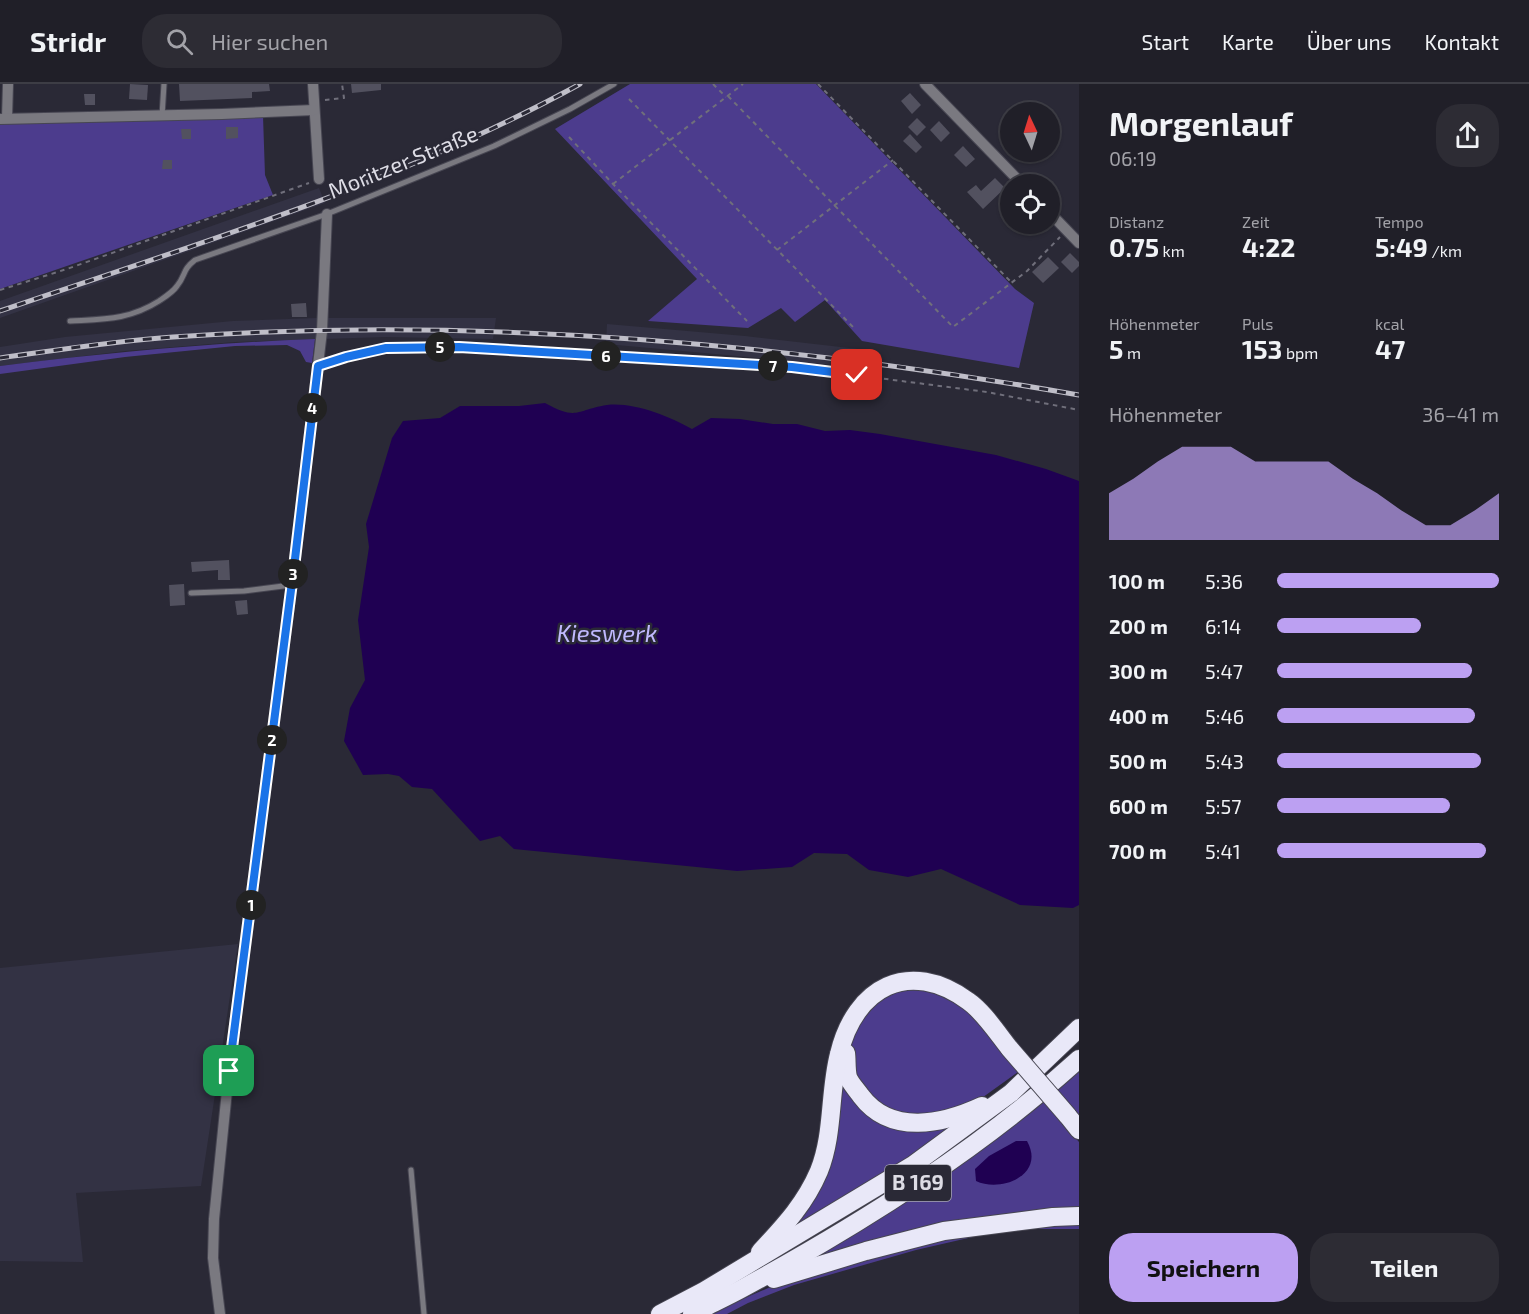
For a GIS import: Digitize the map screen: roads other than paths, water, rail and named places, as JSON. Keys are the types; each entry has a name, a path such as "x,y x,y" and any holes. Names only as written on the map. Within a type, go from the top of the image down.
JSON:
{"highway":[{"name":"B 169","path":"746,1266 797,1212 819,1170 828,1131 839,1054 858,1008 878,990 904,980 929,981 950,989 971,1002 1079,1130"},
{"name":"B 169","path":"660,1314 889,1181 1011,1093 1079,1028"},
{"name":"B 169","path":"845,1038 848,1078 878,1113 900,1121 930,1123 966,1113 1011,1093"},
{"name":"B 169","path":"692,1314 744,1288 927,1178 1032,1099 1079,1059"},
{"name":"B 169","path":"744,1288 867,1251 944,1231 1053,1217 1079,1216"}],"street":[{"path":"8,84 3,119 162,116 314,105"},
{"name":"Moritzer Straße","path":"313,84 319,179"},
{"path":"925,84 1012,174"},
{"name":"Moritzer Straße","path":"220,1314 213,1258 214,1219 229,1071 318,366 327,214"},
{"path":"1060,224 1079,243"}],"lane":[{"path":"162,116 164,84"},
{"name":"Moritzer Straße","path":"327,214 494,146 570,109 614,84"},
{"path":"70,321 109,319 131,315 168,295 178,285 186,267 195,260 327,214"},
{"path":"191,593 244,591 292,585"},
{"path":"411,1170 424,1314"}],"water":[{"name":"Kieswerk","path":"545,403 571,413 607,405 628,406 662,415 692,429 711,418 797,424 825,431 850,430 880,434 996,455 1079,481 1079,905 1073,908 1020,905 941,869 908,877 869,870 847,854 814,853 792,867 737,871 514,849 500,836 480,841 432,789 412,787 399,776 363,775 344,741 350,708 365,680 358,620 369,547 366,524 392,438 403,421 440,418 460,406 519,406"},
{"path":"1016,1141 1027,1141 1031,1153 1031,1163 1026,1172 1008,1183 997,1185 976,1181 975,1169 989,1156"}],"railway":[{"path":"0,311 222,236 368,182 511,120 580,84"},
{"path":"0,358 151,339 286,331 514,332 741,348 854,361 1079,395"}]}
